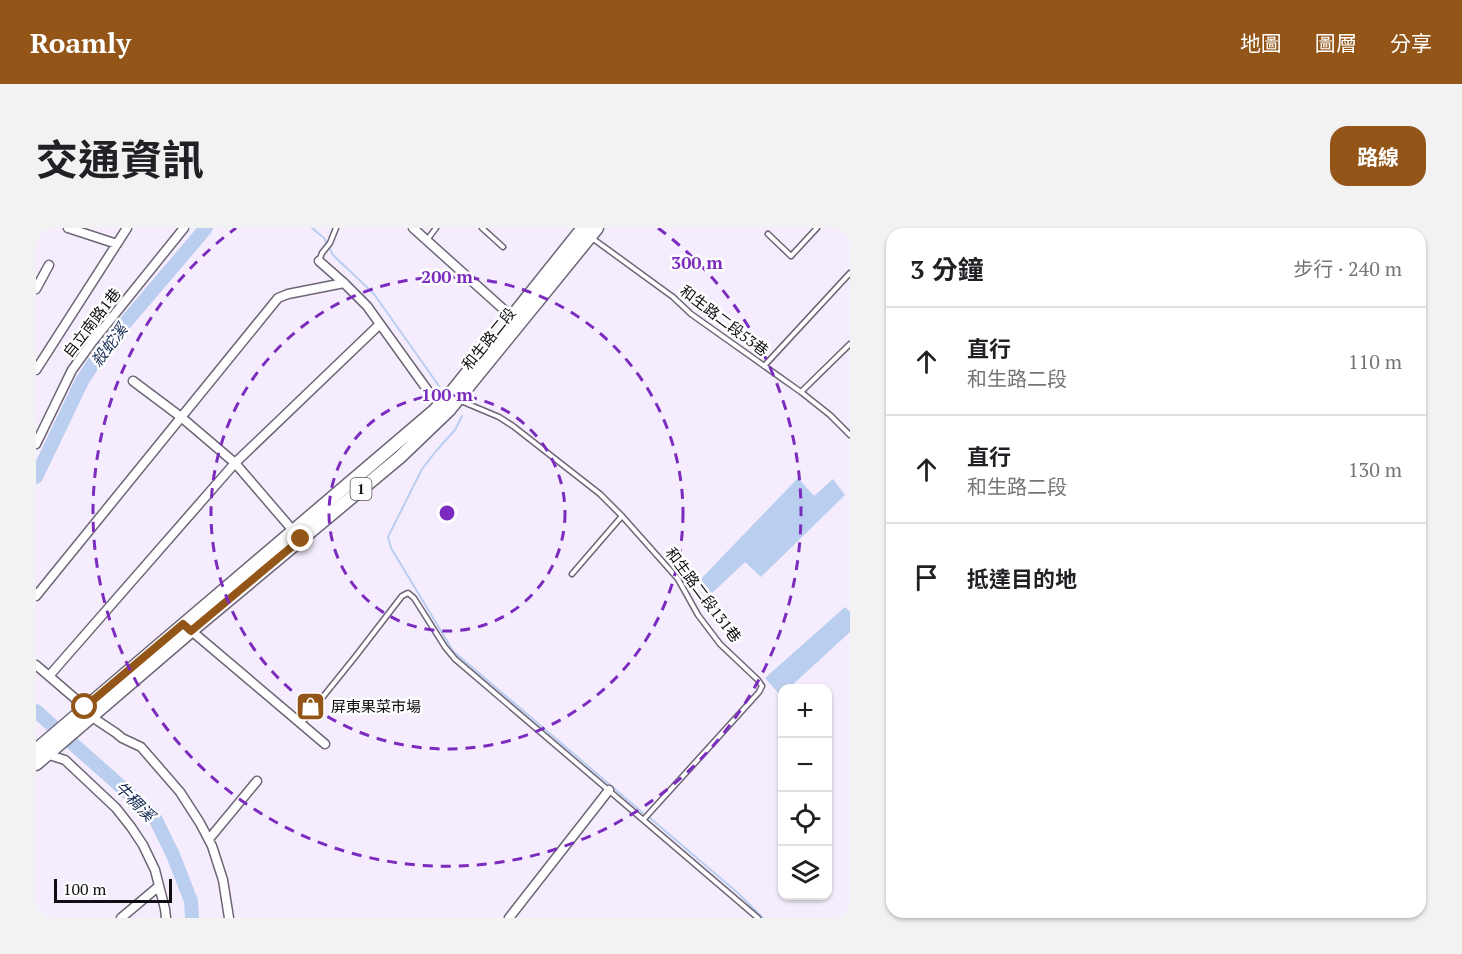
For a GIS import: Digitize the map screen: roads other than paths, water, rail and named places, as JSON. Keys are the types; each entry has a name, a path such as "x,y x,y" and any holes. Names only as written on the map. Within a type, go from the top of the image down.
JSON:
{"main road":[{"name":"和生路二段","path":"450,401 512,317 588,231"},
{"name":"和生路二段","path":"86,712 297,535 400,457 450,401 588,231"},
{"name":"1","path":"36,764 40,752 86,712"}],"street":[{"path":"68,228 117,244"},
{"path":"36,370 127,228"},
{"name":"自立南路1巷","path":"36,444 72,370 82,355 184,228"},
{"path":"412,228 512,317"},
{"path":"320,257 367,306 431,394 450,401"},
{"path":"36,289 49,265"},
{"path":"36,596 278,298 344,283"},
{"path":"49,676 235,463 380,324"},
{"path":"133,381 181,417 235,463 297,535"},
{"path":"187,628 325,744"},
{"path":"36,665 86,712 122,738 141,747 180,792 209,839 223,880 229,918"},
{"path":"40,752 65,760 116,808 131,827 155,870 165,909 165,918"},
{"path":"209,839 257,781"},
{"path":"509,918 609,789"},
{"path":"121,918 159,886"}],"lane":[{"path":"320,257 330,243 336,228"},
{"path":"426,241 436,228"},
{"path":"482,228 503,247"},
{"path":"768,234 791,256 818,228"},
{"name":"和生路二段53巷","path":"588,231 673,297 691,314 801,392 830,415 850,435"},
{"path":"764,366 850,273"},
{"path":"801,392 850,344"},
{"name":"和生路二段131巷","path":"450,401 499,417 600,494 678,579 698,615 720,644 762,686 644,819"},
{"path":"572,574 622,516"},
{"path":"301,724 402,596 408,593 414,598 455,659 758,918"}],"water":[{"path":"798,478 814,496 833,479 845,495 761,577 745,562 709,596 697,583"},
{"path":"845,607 850,612 850,632 793,684 778,684 778,693 765,678"}],"waterway":[{"name":"殺蛇溪","path":"36,477 82,381 103,349 206,228"},
{"path":"312,228 324,238 333,255 374,294 439,386"},
{"path":"462,416 455,430 422,469 388,537 391,548 453,651 643,813"},
{"name":"牛稠溪","path":"36,711 154,816 173,855 191,901 192,918"},
{"path":"650,818 739,894 763,918"}],"place":[{"name":"屏東果菜市場","path":"310,707"}]}
